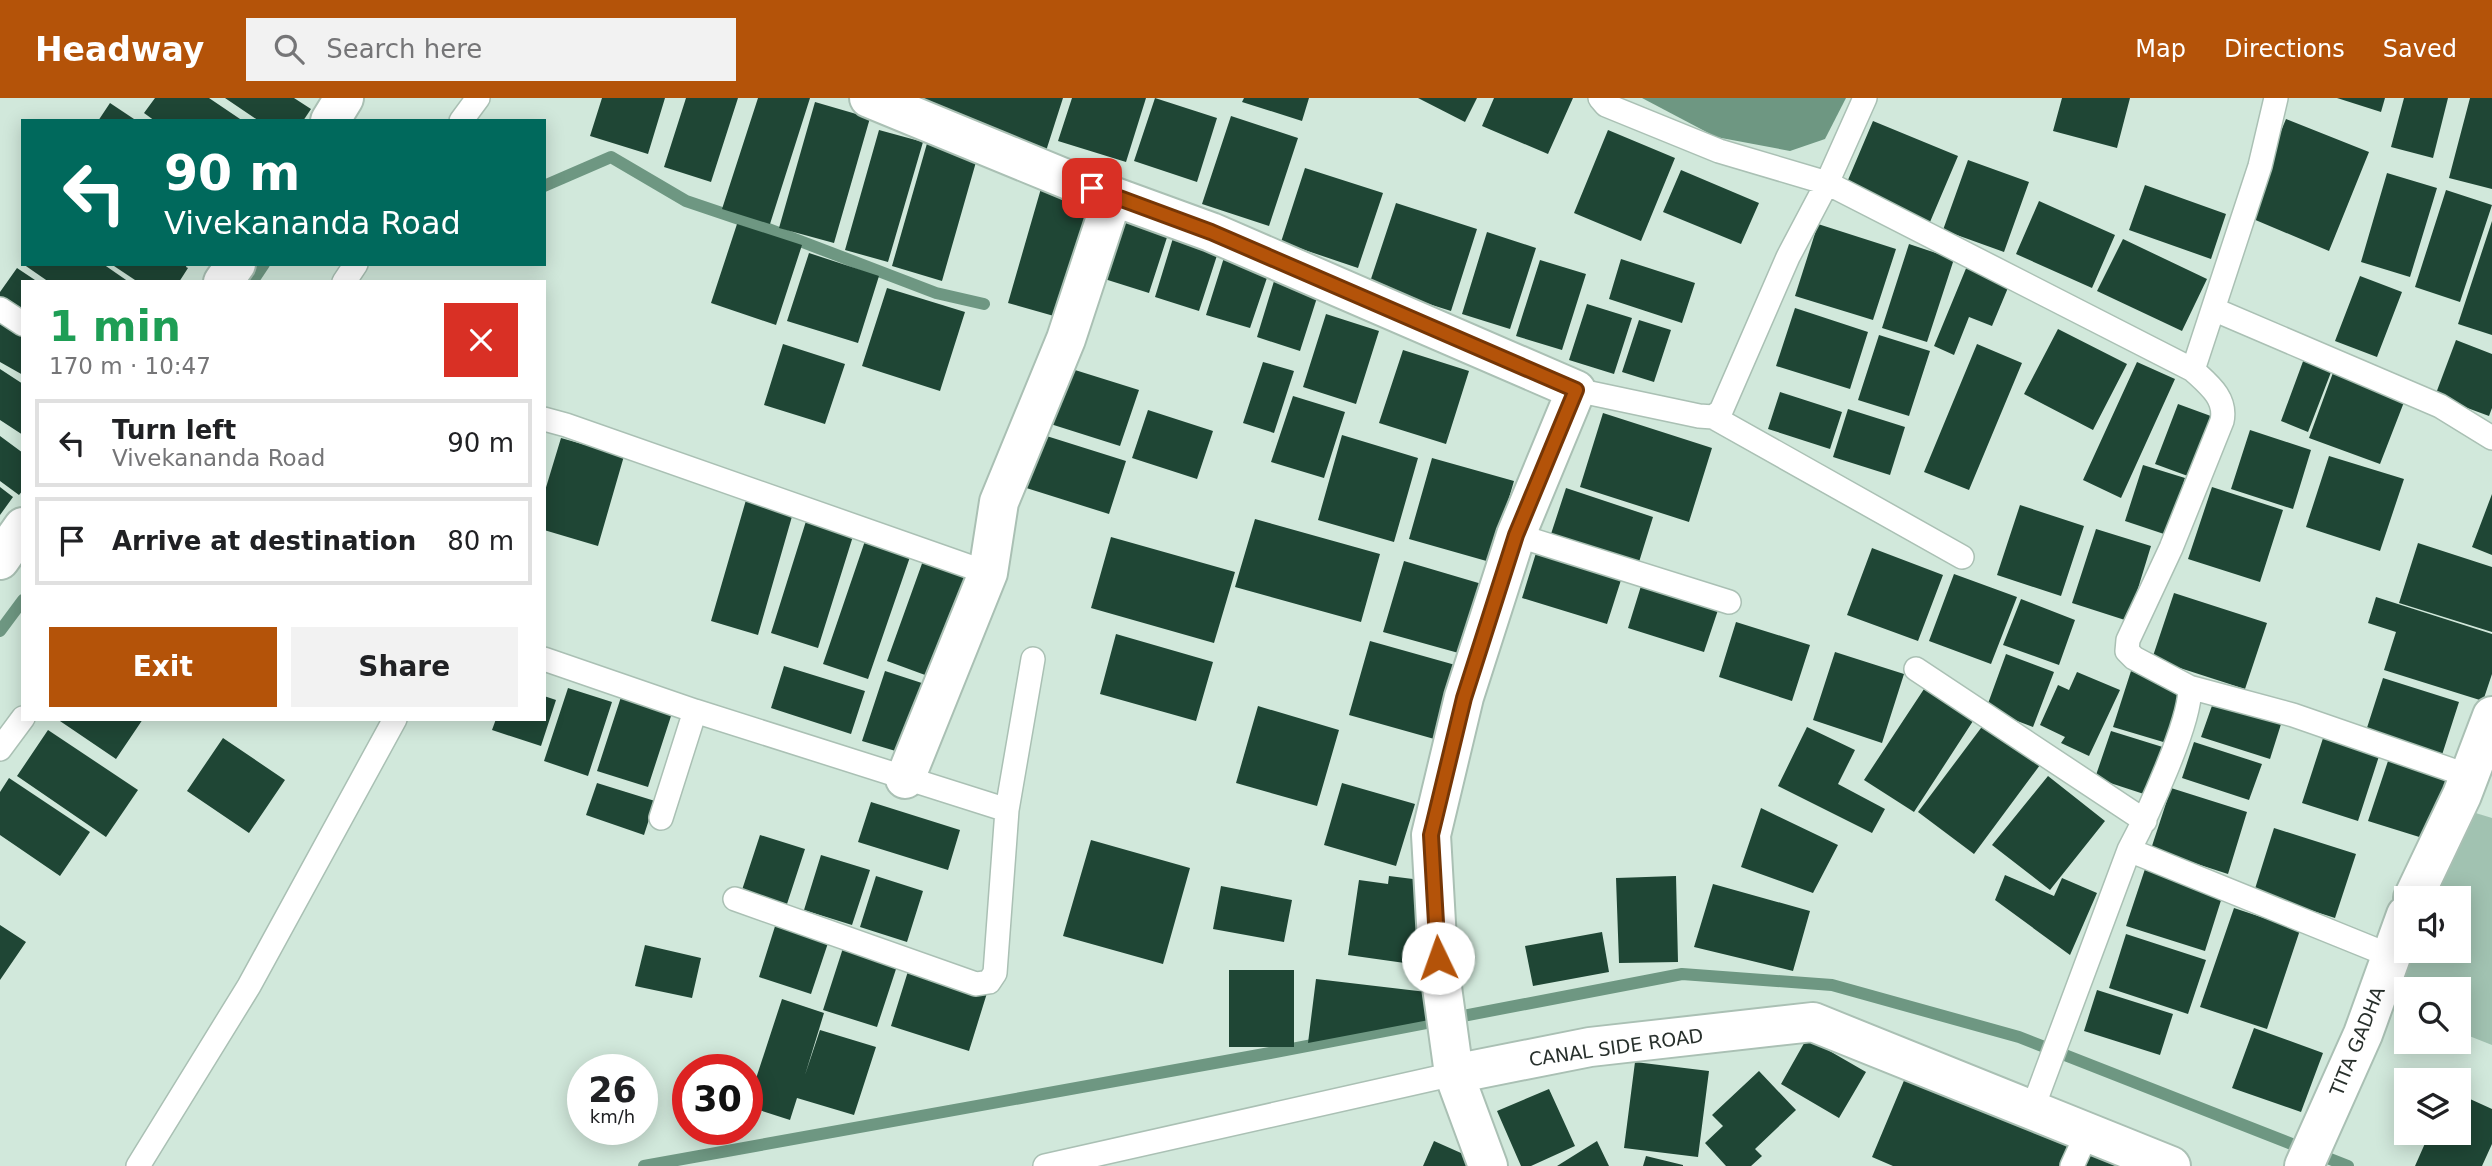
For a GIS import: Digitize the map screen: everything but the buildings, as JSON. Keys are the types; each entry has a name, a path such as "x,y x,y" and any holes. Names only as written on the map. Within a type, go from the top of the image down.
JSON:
{"street":[{"path":"331,119 344,98"},
{"path":"869,98 910,106 1112,195 1211,232 1576,390 1516,535 1464,698 1431,835 1438,958 1453,1065 1488,1166"},
{"path":"905,779 988,573 999,502 1066,339 1112,195"},
{"path":"0,560 21,530"},
{"path":"2420,886 2474,791 2492,716"},
{"name":"TITA GADHA","path":"2308,1155 2363,1034 2394,946"},
{"name":"CANAL SIDE ROAD","path":"1453,1065 1813,1022 2171,1166"}],"lane":[{"path":"462,119 478,98"},
{"path":"1600,98 1606,105 1719,151 1827,183 2193,370 2216,392 2224,412 2222,421 2171,548 2128,639 2127,651 2134,658 2189,687 2293,715 2474,791"},
{"path":"1713,417 1721,411 1788,257 1827,183 1865,98"},
{"path":"2193,370 2260,166 2276,98"},
{"path":"0,309 21,323"},
{"path":"2213,309 2440,406 2492,438"},
{"path":"1576,390 1713,417 1962,557"},
{"path":"546,420 988,573"},
{"path":"1516,535 1729,602"},
{"path":"735,899 976,984 989,982 995,973 1007,810 1033,659"},
{"path":"546,660 695,711 1007,810"},
{"path":"1916,669 2145,821"},
{"path":"2032,1110 2129,850 2145,821 2179,736 2189,701 2189,687"},
{"path":"661,818 695,711"},
{"path":"0,748 21,721"},
{"path":"138,1166 249,986 394,721"},
{"path":"2129,850 2390,956"},
{"name":"CANAL SIDE ROAD","path":"1045,1166 1453,1065"},
{"path":"2072,1166 2088,1131"}],"shaded area":[{"path":"1642,98 1846,98 1825,139 1790,151 1716,137"},
{"path":"2456,807 2492,818 2492,1045 2471,1037 2471,977 2394,977 2394,1009 2376,1002 2398,963 2471,963 2471,886 2424,886"}],"waterway":[{"path":"546,185 611,157 686,201 766,228 936,293 984,304"},
{"path":"253,280 263,266"},
{"path":"0,631 21,603"},
{"path":"644,1166 1270,1053 1682,974 1832,985 2019,1037 2348,1166"}],"route":[{"path":"1092,188 1211,232 1576,390 1516,535 1464,698 1431,835 1438,958"}]}
